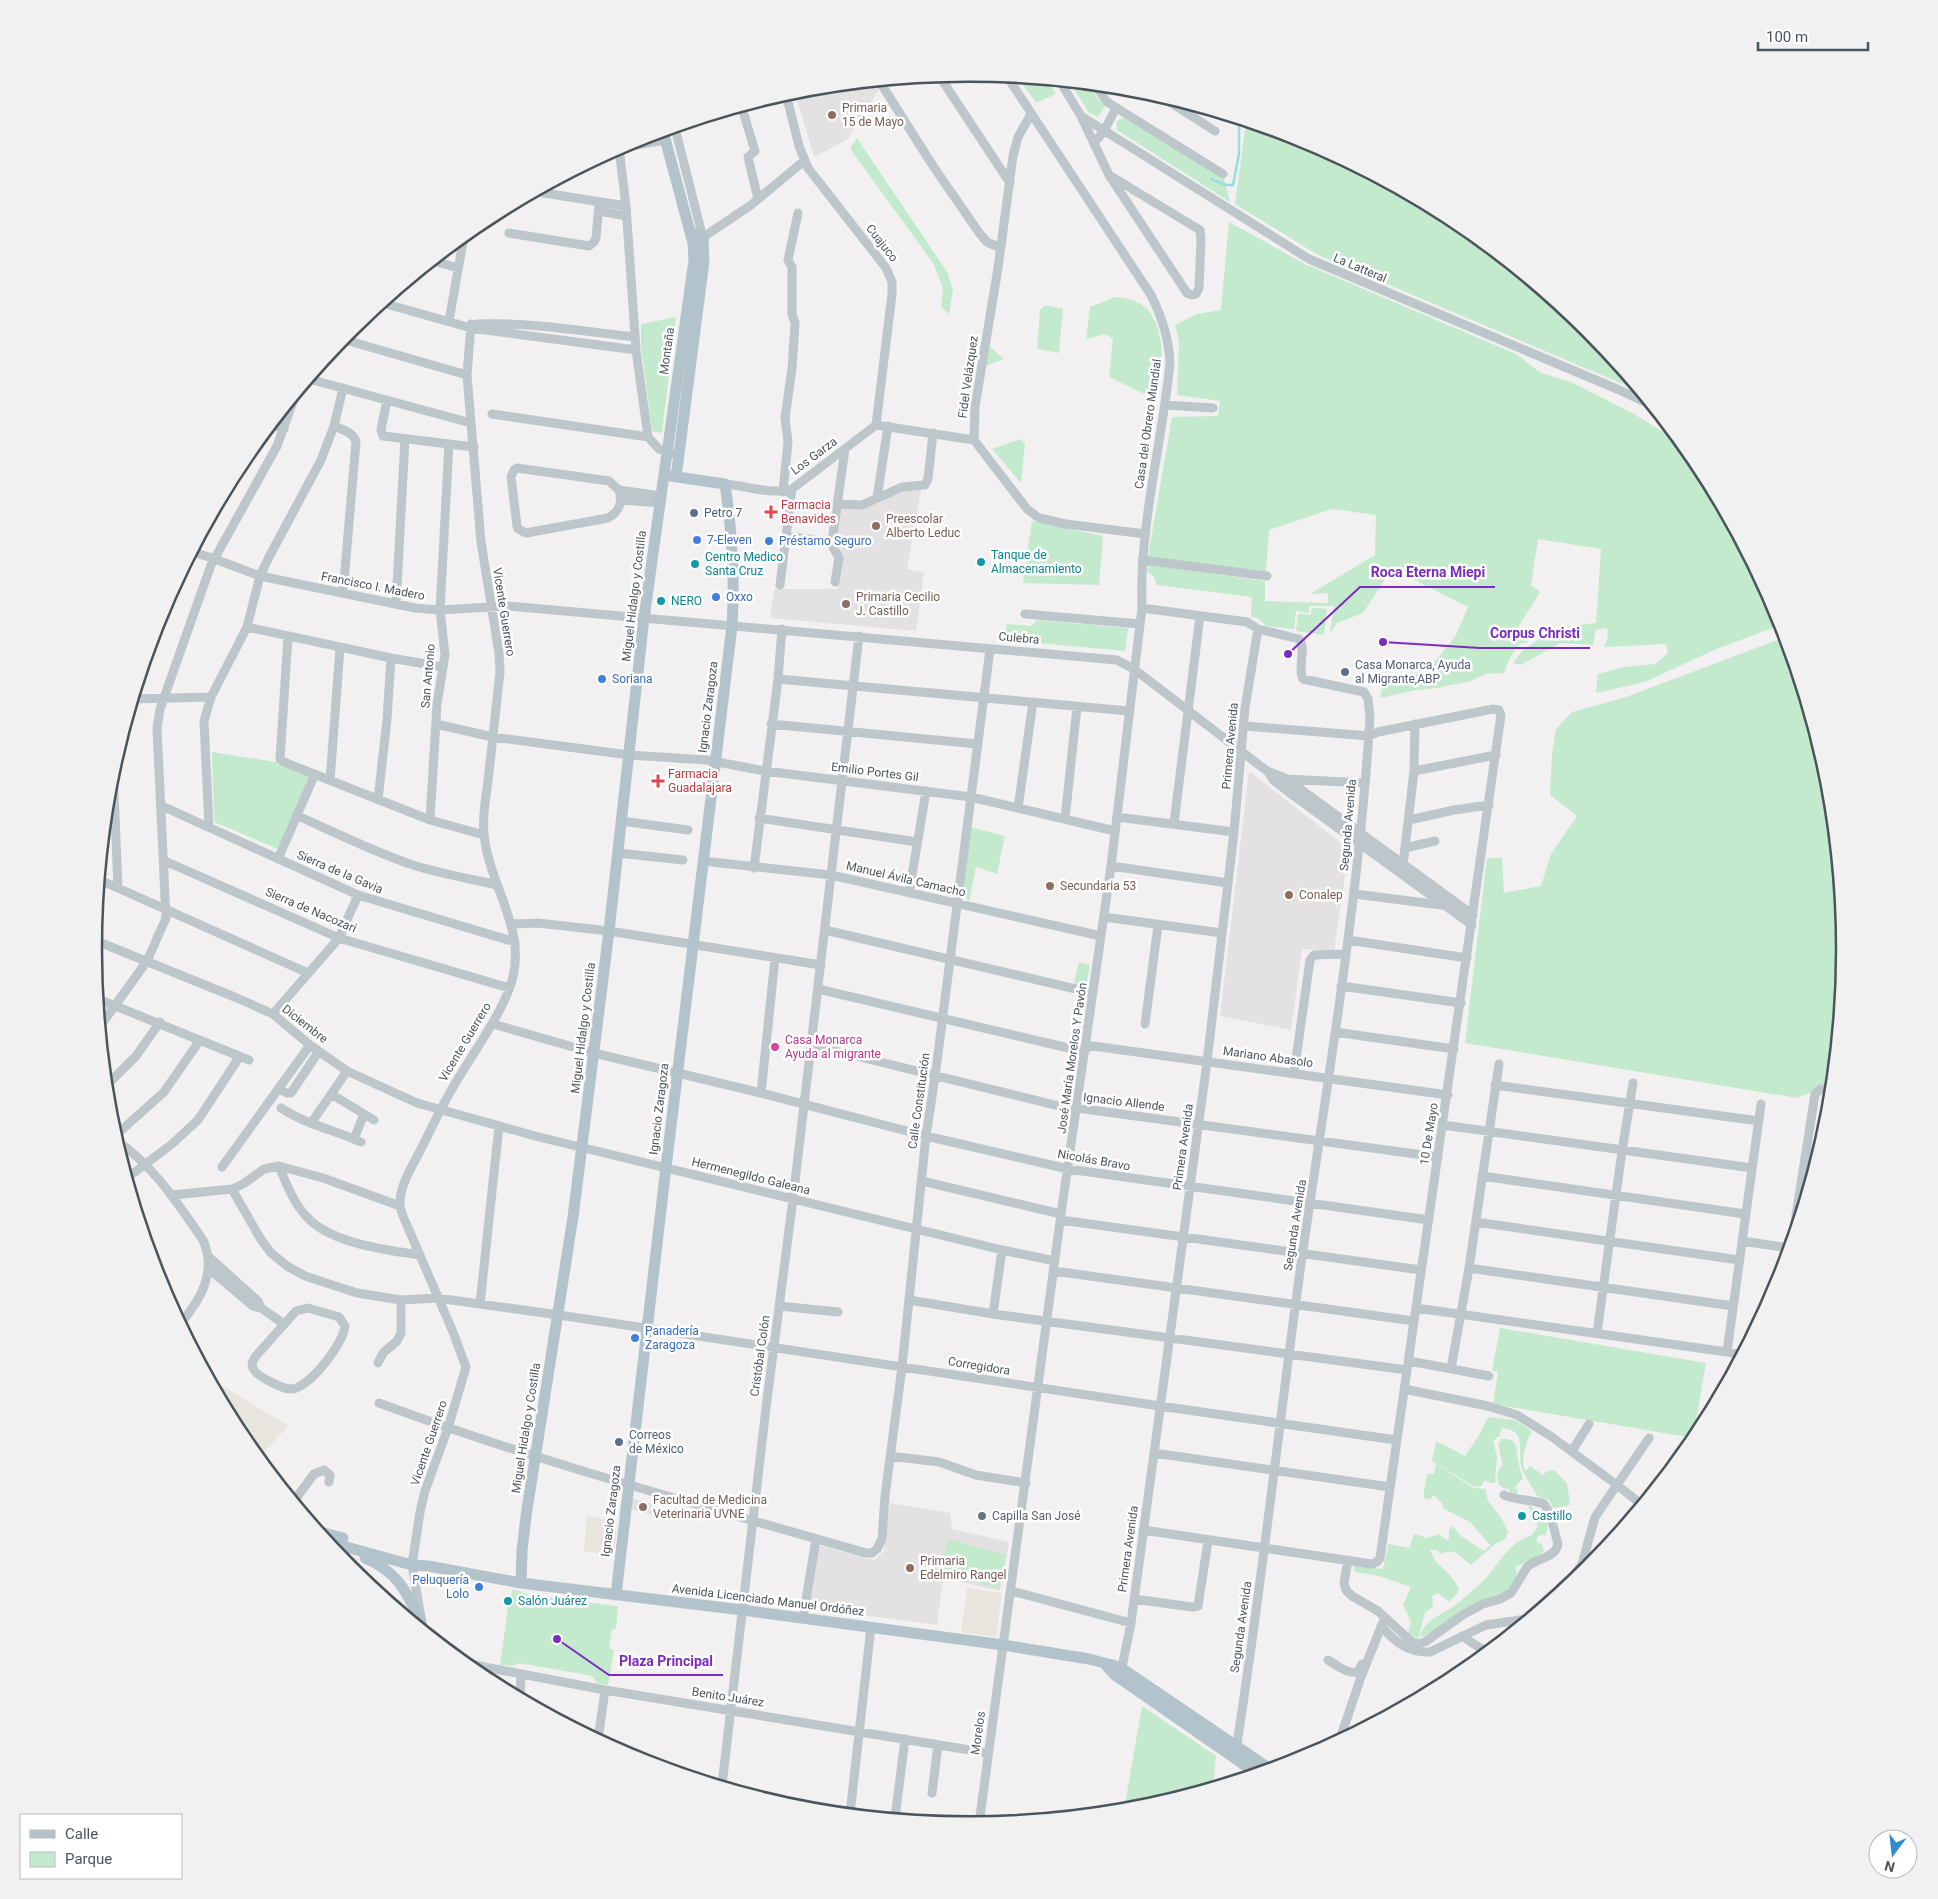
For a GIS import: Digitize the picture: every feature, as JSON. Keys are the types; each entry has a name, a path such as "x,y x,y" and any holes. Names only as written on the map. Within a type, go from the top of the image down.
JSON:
{"main road":[{"name":"Montaña","path":"665,138 703,269 676,477"},
{"name":"Montaña","path":"664,475 694,260 695,237"},
{"path":"672,417 685,419"},
{"path":"664,475 725,484 731,528 734,582 732,626"},
{"name":"Miguel Hidalgo y Costilla","path":"521,1583 522,1551 535,1456 559,1314 582,1147 622,821 644,618 664,475"},
{"name":"Ignacio Zaragoza","path":"616,1595 732,626"},
{"name":"Avenida Licenciado Manuel Ordóñez","path":"330,1535 413,1562"},
{"name":"Avenida Licenciado Manuel Ordóñez","path":"339,1545 428,1566 521,1583 803,1618 1069,1655 1104,1664 1118,1671 1263,1764"},
{"path":"342,1548 368,1559 392,1574 405,1590 419,1619"},
{"name":"Avenida Licenciado Manuel Ordóñez","path":"1118,1671 1250,1769"}],"street":[{"path":"944,83 1010,183"},
{"name":"Casa del Obrero Mundial","path":"1012,83 1151,295 1162,318 1168,338 1170,363 1145,534 1142,560 1142,608 1134,669"},
{"path":"883,87 974,227 987,242 1001,248"},
{"path":"1064,88 1081,116 1109,175 1187,293 1196,294 1199,288 1200,230 1109,175"},
{"path":"1101,93 1107,102 1116,108 1223,174"},
{"name":"Cuajuco","path":"788,102 804,161 832,201 886,268 890,276 891,309 876,425"},
{"path":"1094,143 1104,131 1116,108"},
{"path":"1182,109 1216,131"},
{"path":"743,113 758,199"},
{"name":"Fidel Velázquez","path":"974,440 975,407 1001,248 1015,145 1031,114"},
{"name":"La Latteral","path":"1081,116 1309,259 1638,399"},
{"name":"Montaña","path":"676,134 695,237"},
{"path":"620,156 626,206 634,337 648,437 659,449 667,453 679,455"},
{"path":"695,237 758,199 804,161"},
{"path":"545,194 599,207 626,216"},
{"path":"599,207 626,206"},
{"path":"509,233 589,246 596,238 599,207"},
{"path":"780,586 786,536 788,490 788,442 785,418 792,369 795,323 792,314 790,263 798,213"},
{"path":"449,321 462,247"},
{"path":"440,263 458,268"},
{"path":"390,305 469,326 636,350"},
{"path":"469,326 507,323 542,325 634,337"},
{"name":"Vicente Guerrero","path":"421,1621 413,1562 425,1491 448,1428 466,1367 400,1206 401,1193 452,1089 492,1024 509,988 516,959 512,924 497,885 484,834 492,737 500,672 499,653 481,542 468,375 469,326"},
{"path":"351,342 468,375"},
{"path":"314,381 471,423"},
{"path":"209,827 204,722 211,697 247,627 260,576 280,535 317,469 334,426 344,388"},
{"path":"386,400 382,434 387,437 474,447"},
{"path":"1165,405 1214,408"},
{"path":"105,1019 147,961 164,926 167,910 157,728 160,709 166,697 211,565 268,462 284,429 290,411"},
{"path":"492,414 648,437"},
{"path":"876,425 974,440 1026,509 1039,518 1145,534"},
{"name":"Los Garza","path":"788,490 876,425"},
{"path":"278,426 284,429"},
{"path":"334,426 349,432 356,442 343,593"},
{"path":"877,498 888,426"},
{"path":"838,504 862,505 902,487 925,485 928,479 933,433"},
{"path":"396,604 405,439"},
{"name":"San Antonio","path":"430,820 436,724 443,667 444,644 440,610 449,444"},
{"path":"834,582 839,558 832,542 845,449"},
{"path":"619,490 621,500 616,513 608,518 526,532 518,529 516,526 511,477 514,470 522,468 609,481 619,490 661,500"},
{"path":"725,484 788,490"},
{"path":"621,500 661,500"},
{"path":"786,536 832,542"},
{"name":"Francisco I. Madero","path":"198,553 260,576 396,604 440,610 507,606 732,626"},
{"path":"1142,560 1267,576"},
{"path":"1142,608 1248,622 1258,629"},
{"path":"1025,614 1140,624"},
{"path":"1174,823 1200,616"},
{"name":"Culebra","path":"732,626 1109,658 1125,663 1267,771 1285,778 1473,915"},
{"path":"247,627 340,648 443,667"},
{"name":"Segunda Avenida","path":"1234,1758 1264,1548 1295,1304 1342,986 1354,894 1370,717 1367,695 1360,690 1303,679 1300,673 1301,641 1295,637 1258,629"},
{"name":"Primera Avenida","path":"1118,1671 1134,1599 1175,1288 1199,1124 1234,832 1246,708 1258,629"},
{"path":"754,868 778,679 782,630"},
{"name":"Cristóbal Colón","path":"723,1780 859,636"},
{"path":"288,637 280,759 430,820 484,834"},
{"path":"330,780 340,648"},
{"name":"Calle Constitución","path":"816,1539 872,1553 880,1546 882,1539 926,1136 990,649"},
{"path":"378,800 387,719 391,658"},
{"name":"José María Morelos Y Pavón","path":"1047,1321 1111,866 1134,669"},
{"path":"778,679 1129,712"},
{"path":"140,699 211,697"},
{"path":"1018,808 1033,702"},
{"path":"1065,819 1077,707"},
{"name":"10 De Mayo","path":"1348,1560 1372,1564 1377,1562 1382,1551 1396,1440 1448,1095 1501,715 1499,710 1492,709 1416,724"},
{"name":"Emilio Portes Gil","path":"436,724 492,737 629,755 715,762 765,771 971,797 1115,830"},
{"path":"772,724 977,744"},
{"path":"1245,726 1369,736 1378,732 1416,724 1414,771 1403,865"},
{"path":"1414,771 1496,755"},
{"name":"Culebra","path":"1267,771 1273,780 1472,925"},
{"path":"278,858 315,774"},
{"path":"1273,780 1285,778 1365,783"},
{"path":"909,893 926,791"},
{"path":"115,805 118,887"},
{"path":"1409,820 1454,810 1489,805"},
{"name":"Sierra de la Gavia","path":"162,806 358,895 515,942"},
{"path":"298,816 375,851 407,863 497,885"},
{"path":"1117,817 1234,832"},
{"path":"759,818 917,842"},
{"path":"622,821 688,830"},
{"path":"1405,848 1434,841"},
{"path":"618,853 683,860"},
{"name":"Sierra de Nacozari","path":"164,860 339,938 509,988"},
{"name":"Manuel Ávila Camacho","path":"703,862 831,875 1101,936"},
{"path":"1111,866 1228,883"},
{"path":"105,882 308,973"},
{"path":"1354,894 1444,905"},
{"path":"273,1014 339,938 358,895"},
{"path":"1104,917 1222,933"},
{"path":"512,924 538,923 609,931 693,946 821,965"},
{"path":"1145,1024 1158,925"},
{"path":"825,930 1093,993"},
{"path":"1348,940 1467,958"},
{"name":"Diciembre","path":"102,943 273,1014 310,1045 347,1071 417,1103 441,1111"},
{"path":"1294,1074 1310,960 1314,955 1346,954"},
{"path":"761,1093 775,958"},
{"path":"1342,986 1460,1003"},
{"name":"Mariano Abasolo","path":"818,989 1085,1048 1207,1062 1448,1095"},
{"path":"104,1002 160,1022 249,1060"},
{"path":"112,1079 136,1056 160,1022"},
{"name":"Nicolás Bravo","path":"492,1024 594,1053 1068,1170 1429,1220"},
{"path":"1335,1032 1454,1048"},
{"path":"122,1130 164,1092 200,1040"},
{"path":"222,1167 310,1045"},
{"name":"Ignacio Allende","path":"811,1046 1067,1108 1438,1157"},
{"path":"278,1089 290,1093 319,1051"},
{"path":"132,1175 172,1144 198,1120 240,1056"},
{"path":"1452,1369 1499,1064"},
{"path":"312,1122 347,1071"},
{"path":"1597,1333 1633,1083"},
{"path":"1495,1085 1759,1121"},
{"path":"1800,1195 1815,1094 1820,1089 1824,1089"},
{"path":"331,1094 374,1120"},
{"path":"1727,1352 1761,1104"},
{"path":"282,1108 302,1120 312,1122 357,1140 364,1114"},
{"name":"Hermenegildo Galeana","path":"441,1111 793,1199 1002,1250 1055,1261"},
{"path":"1443,1125 1752,1168"},
{"path":"480,1304 499,1126"},
{"path":"126,1148 146,1164 172,1195 203,1240 209,1257 209,1269 205,1286 197,1302 185,1319"},
{"path":"172,1195 232,1189 243,1184 264,1169 279,1166 323,1178 400,1206"},
{"path":"279,1166 299,1207 317,1226 331,1234 385,1250 420,1255"},
{"path":"1482,1176 1745,1214"},
{"path":"922,1181 1061,1217 1183,1238 1421,1270"},
{"name":"Corregidora","path":"232,1189 260,1238 271,1253 287,1266 304,1276 357,1293 401,1300 437,1298 559,1314 773,1348 1396,1440"},
{"path":"1476,1222 1739,1260"},
{"path":"1742,1241 1783,1247"},
{"path":"993,1314 1002,1250"},
{"path":"209,1257 258,1301 261,1308"},
{"path":"1469,1268 1733,1306"},
{"path":"209,1269 253,1306 261,1308 284,1324"},
{"path":"1054,1271 1414,1321"},
{"path":"378,1363 383,1352 397,1341 401,1334 401,1300"},
{"path":"909,1300 993,1314 1289,1354 1452,1369 1489,1376"},
{"path":"779,1306 838,1312"},
{"path":"308,1308 339,1317 345,1326 345,1331 338,1345 324,1364 301,1386 290,1390 255,1373 252,1368 255,1357 284,1324 296,1311 308,1308"},
{"path":"1416,1308 1736,1353"},
{"path":"1003,1645 1012,1591 1047,1321"},
{"path":"1404,1389 1507,1411 1526,1420 1572,1451 1637,1501"},
{"path":"379,1403 535,1456 752,1522 816,1539 803,1618"},
{"path":"1572,1451 1589,1424"},
{"path":"1582,1563 1592,1525 1600,1508 1649,1438"},
{"path":"1154,1453 1390,1487"},
{"path":"890,1456 939,1462 956,1466 965,1472 1026,1482"},
{"path":"297,1497 314,1474 324,1470 330,1475 329,1482"},
{"path":"1143,1530 1348,1560 1344,1583 1346,1590 1352,1596 1385,1617 1412,1642 1417,1644 1425,1642 1450,1623 1476,1608 1506,1597 1516,1588 1531,1563 1554,1552 1558,1544 1547,1508 1538,1502 1512,1499 1504,1495"},
{"path":"1134,1599 1192,1607 1198,1606 1208,1541"},
{"path":"1012,1591 1130,1623"},
{"path":"1343,1731 1361,1677 1385,1617"},
{"path":"1381,1626 1404,1648 1415,1652 1430,1652 1486,1625 1517,1620"},
{"path":"1328,1660 1349,1673 1358,1672 1372,1639 1381,1626"},
{"path":"851,1808 871,1627"},
{"path":"1462,1636 1481,1649"},
{"name":"Morelos","path":"980,1816 1003,1645"},
{"name":"Benito Juárez","path":"483,1667 605,1690 988,1753"},
{"path":"520,1691 521,1675"},
{"path":"599,1733 605,1690"},
{"path":"896,1813 905,1739"},
{"path":"932,1793 938,1745"}],"shaded area":[{"name":"Primaria 15 de Mayo","path":"878,88 848,139 814,157 797,100"},
{"path":"906,489 921,490 907,569 924,572 916,631 770,618 774,589 838,589 843,556 835,544 841,506"},
{"path":"1249,771 1349,849 1334,951 1302,949 1291,1030 1220,1016"},
{"path":"219,1384 288,1426 264,1453 248,1431"},
{"name":"Facultad de Medicina Veterinaria UVNE","path":"632,1498 657,1505 654,1515 630,1509"},
{"name":"Primaria Edelmiro Rangel","path":"890,1503 950,1513 952,1529 1009,1542 1000,1591 943,1578 937,1625 809,1608 818,1547 822,1546 874,1560 884,1551"},
{"path":"587,1516 617,1521 614,1555 584,1551"},
{"path":"350,1557 358,1559 357,1564"},
{"path":"967,1588 1002,1593 996,1637 961,1632"}],"green space":[{"path":"1022,84 1052,87 1056,94 1036,103"},
{"path":"1074,89 1094,92 1105,106 1098,117 1089,113"},
{"path":"1122,118 1127,119 1224,179 1230,202 1117,130 1116,122"},
{"path":"1245,128 1301,148 1403,199 1451,229 1497,262 1541,298 1582,336 1628,386 1318,255 1235,204"},
{"path":"857,138 947,272 953,289 949,314 941,307 943,288 933,263 851,150"},
{"path":"1229,222 1305,264 1516,354 1541,373 1571,382 1632,413 1665,433 1690,468 1720,516 1747,566 1774,628 1714,650 1645,682 1596,693 1598,674 1625,667 1655,664 1668,653 1666,644 1604,647 1608,636 1607,628 1596,629 1593,645 1560,643 1521,665 1513,663 1523,650 1555,628 1596,623 1601,549 1538,539 1531,585 1540,592 1517,629 1529,634 1528,642 1519,644 1509,660 1504,673 1485,674 1471,681 1380,698 1383,683 1428,671 1456,635 1468,607 1392,569 1363,613 1337,623 1330,633 1334,606 1309,606 1309,613 1296,611 1294,629 1266,626 1258,618 1251,617 1252,597 1157,585 1154,577 1147,571 1149,565 1265,581 1265,601 1328,603 1328,593 1310,594 1375,555 1376,515 1332,509 1269,530 1266,572 1148,557 1172,417 1218,416 1220,401 1177,395 1179,342 1175,325 1197,314 1221,310"},
{"path":"1115,297 1138,302 1152,315 1156,323 1162,356 1156,360 1152,393 1155,399 1109,377 1113,339 1105,334 1086,339 1090,307"},
{"path":"1045,305 1063,309 1059,353 1037,349 1040,310"},
{"path":"676,317 662,433 652,431 641,345 641,324"},
{"path":"988,345 1004,359 985,366"},
{"path":"1021,439 1025,444 1021,483 992,449"},
{"path":"1032,521 1103,536 1099,585 1023,583"},
{"path":"1312,608 1327,609 1324,635 1296,631 1298,614 1311,615"},
{"path":"1037,620 1128,628 1125,651 1004,640 1007,624 1032,626"},
{"path":"1778,640 1790,671 1806,725 1819,780 1829,836 1836,950 1834,1006 1829,1063 1825,1087 1797,1098 1465,1043 1487,858 1502,858 1504,893 1541,886 1551,854 1577,816 1550,795 1552,754 1556,729 1572,712 1626,697"},
{"path":"212,752 276,762 311,776 278,849 214,822"},
{"path":"970,827 1005,836 997,874 976,867 969,901 962,895"},
{"path":"1079,962 1090,965 1086,986 1074,983"},
{"path":"1500,1328 1706,1363 1696,1422 1686,1437 1493,1404 1498,1372 1492,1371"},
{"path":"1488,1417 1514,1420 1532,1431 1524,1451 1524,1467 1526,1471 1530,1466 1543,1475 1547,1471 1554,1470 1567,1483 1570,1503 1567,1506 1553,1508 1549,1500 1538,1497 1522,1469 1518,1436 1510,1430 1502,1428 1499,1436 1493,1441 1497,1456 1495,1483 1485,1480 1481,1486 1475,1487 1432,1461 1436,1441 1465,1456"},
{"path":"1501,1439 1513,1441 1516,1447 1523,1478 1515,1487 1518,1492 1516,1496 1512,1495 1508,1488 1503,1488 1498,1484 1500,1467 1503,1466 1498,1444"},
{"path":"1436,1464 1474,1488 1485,1489 1488,1501 1502,1519 1508,1532 1505,1539 1495,1544 1471,1565 1456,1553 1448,1551 1442,1554 1436,1550 1430,1550 1436,1562 1450,1575 1459,1588 1458,1593 1449,1602 1438,1593 1432,1596 1433,1606 1425,1613 1418,1639 1408,1633 1411,1622 1403,1605 1411,1587 1379,1576 1356,1572 1354,1566 1383,1569 1388,1544 1409,1548 1414,1534 1427,1538 1438,1534 1447,1540 1449,1538 1449,1530 1453,1526 1461,1536 1484,1551 1490,1545 1470,1522 1444,1509 1441,1501 1434,1495 1430,1500 1424,1498 1427,1474 1434,1474"},
{"path":"1528,1506 1531,1506 1539,1514 1546,1514 1545,1536 1541,1534 1537,1538 1537,1542 1542,1544 1544,1551 1515,1568 1517,1572 1516,1577 1505,1593 1420,1638 1422,1631 1430,1621 1453,1607 1487,1577 1511,1547 1531,1536 1538,1526"},
{"path":"948,1539 1007,1555 999,1588 939,1573"},
{"path":"513,1589 533,1596 618,1606 616,1629 612,1629 609,1649 614,1650 608,1685 597,1683 592,1676 519,1663 513,1666 500,1665 509,1600"},
{"path":"1142,1706 1216,1756 1214,1781 1125,1802"}],"waterway":[{"path":"1211,179 1226,185 1233,185 1239,154 1239,126"}],"place":[{"name":"Primaria 15 de Mayo","path":"832,115"},
{"name":"Farmacia Benavides","path":"771,512"},
{"name":"Petro 7","path":"694,513"},
{"name":"Preescolar Alberto Leduc","path":"876,526"},
{"name":"7-Eleven","path":"697,540"},
{"name":"Préstamo Seguro","path":"769,541"},
{"name":"Tanque de Almacenamiento","path":"981,562"},
{"name":"Centro Medico Santa Cruz","path":"695,564"},
{"name":"Oxxo","path":"716,597"},
{"name":"NERO","path":"661,601"},
{"name":"Primaria Cecilio J. Castillo","path":"846,604"},
{"name":"Corpus Christi","path":"1383,642"},
{"name":"Roca Eterna Miepi","path":"1288,654"},
{"name":"Casa Monarca, Ayuda al Migrante,ABP","path":"1345,672"},
{"name":"Soriana","path":"602,679"},
{"name":"Farmacia Guadalajara","path":"658,781"},
{"name":"Secundaria 53","path":"1050,886"},
{"name":"Conalep","path":"1289,895"},
{"name":"Casa Monarca Ayuda al migrante","path":"775,1047"},
{"name":"Panadería Zaragoza","path":"635,1338"},
{"name":"Correos de México","path":"619,1442"},
{"name":"Facultad de Medicina Veterinaria UVNE","path":"643,1507"},
{"name":"Capilla San José","path":"982,1516"},
{"name":"Castillo","path":"1522,1516"},
{"name":"Primaria Edelmiro Rangel","path":"910,1568"},
{"name":"Peluquería Lolo","path":"479,1587"},
{"name":"Salón Juárez","path":"508,1601"},
{"name":"Plaza Principal","path":"557,1639"}]}
